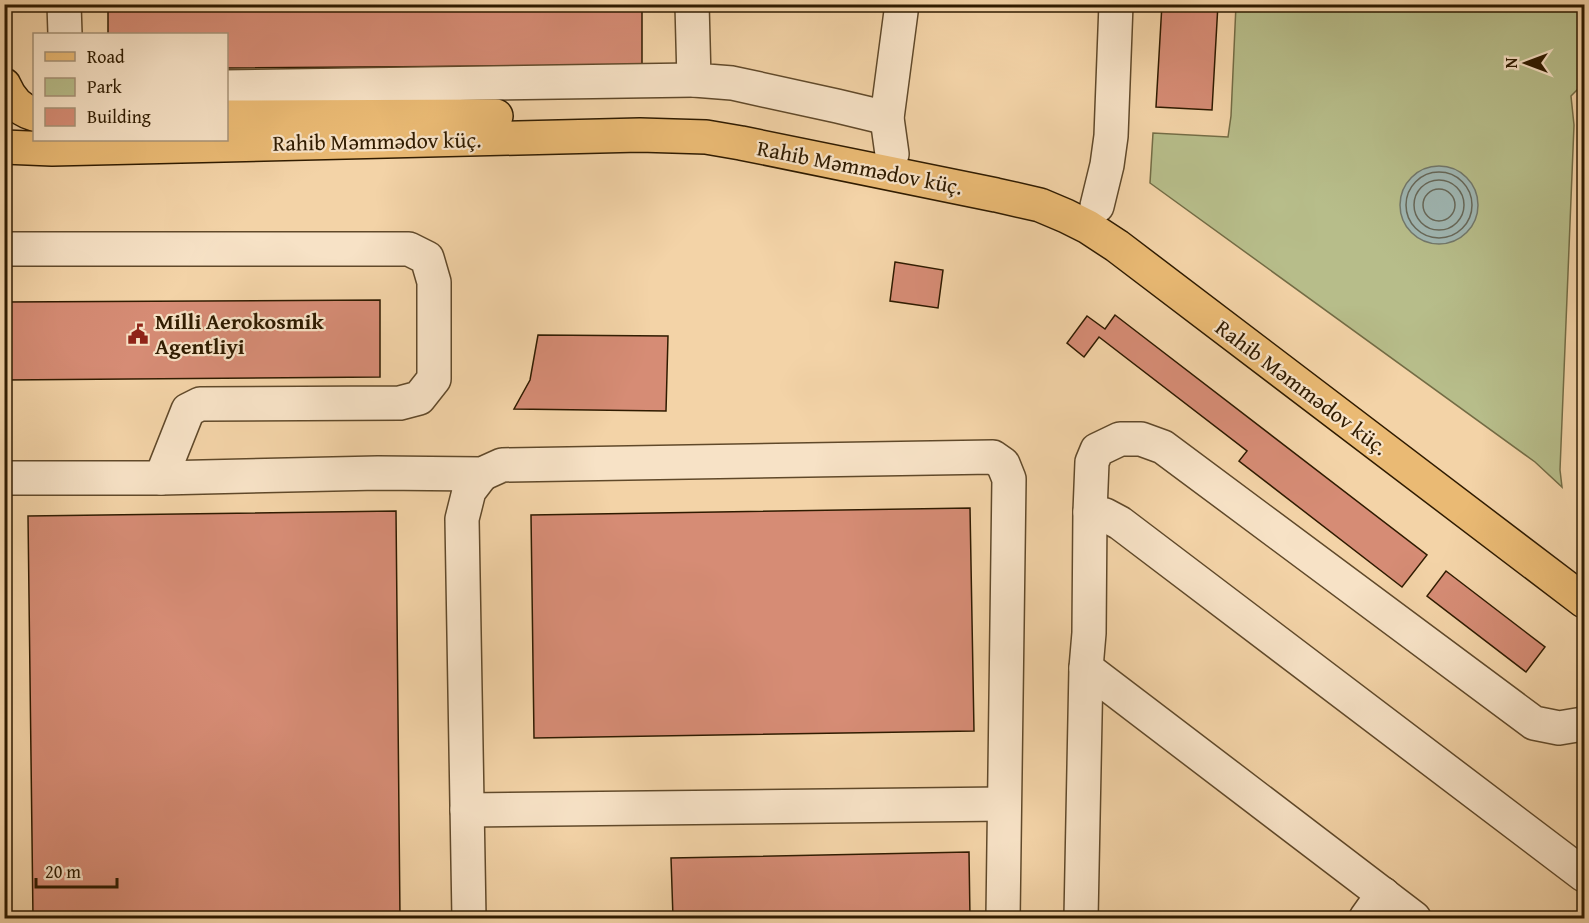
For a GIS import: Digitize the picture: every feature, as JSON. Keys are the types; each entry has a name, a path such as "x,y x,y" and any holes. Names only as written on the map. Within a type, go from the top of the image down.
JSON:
{"main road":[{"path":"228,117 680,127 709,118 892,154 1052,189 1092,217 1163,254 1584,576"},
{"name":"Rahib Məmmədov küç.","path":"4,147 52,148 640,135 680,127 706,137 770,148 1092,217 1117,246 1584,601"}],"lane":[{"path":"64,4 65,33"},
{"path":"692,4 694,80"},
{"path":"892,154 887,118 902,4"},
{"path":"1092,217 1107,165 1111,136 1116,4"},
{"path":"228,87 694,80 732,83 887,118"},
{"path":"4,249 409,249 427,258 434,282 434,379 419,398 400,403 200,404 189,410 161,478"},
{"path":"1081,918 1092,462 1096,450 1120,439 1141,439 1163,447 1534,723 1559,728 1584,723"},
{"path":"4,478 161,478 378,473 482,474 502,465 993,457 1003,464 1009,479 1003,918"},
{"path":"469,918 462,519 469,490 482,474"},
{"path":"1090,512 1105,515 1120,523 1584,875"},
{"path":"1086,668 1374,906 1414,918"},
{"path":"468,810 1004,804"}],"green space":[{"path":"1236,5 1584,5 1584,83 1571,96 1574,125 1560,470 1562,487 1535,462 1150,183 1153,133 1228,137"}],"water":[{"path":"1439,166 1454,169 1466,178 1475,190 1478,205 1475,220 1466,232 1454,241 1439,244 1424,241 1412,232 1403,220 1400,205 1403,190 1412,178 1424,169"}],"building":[{"path":"642,4 642,65 228,68 228,33 108,33 108,8"},
{"path":"1162,4 1218,4 1212,110 1156,107"},
{"path":"895,262 943,270 938,308 890,301"},
{"path":"380,300 380,377 4,380 4,302"},
{"path":"1115,315 1427,555 1402,587 1239,461 1247,451 1099,337 1084,357 1067,343 1087,316 1105,329"},
{"path":"538,335 668,336 666,411 514,409 530,380"},
{"path":"970,508 974,731 534,738 531,515"},
{"path":"396,511 400,918 33,918 28,516"},
{"path":"1446,571 1545,647 1526,672 1427,596"},
{"path":"969,852 970,918 673,918 671,858"}],"place":[{"name":"Milli Aerokosmik Agentliyi","path":"138,334"}]}
